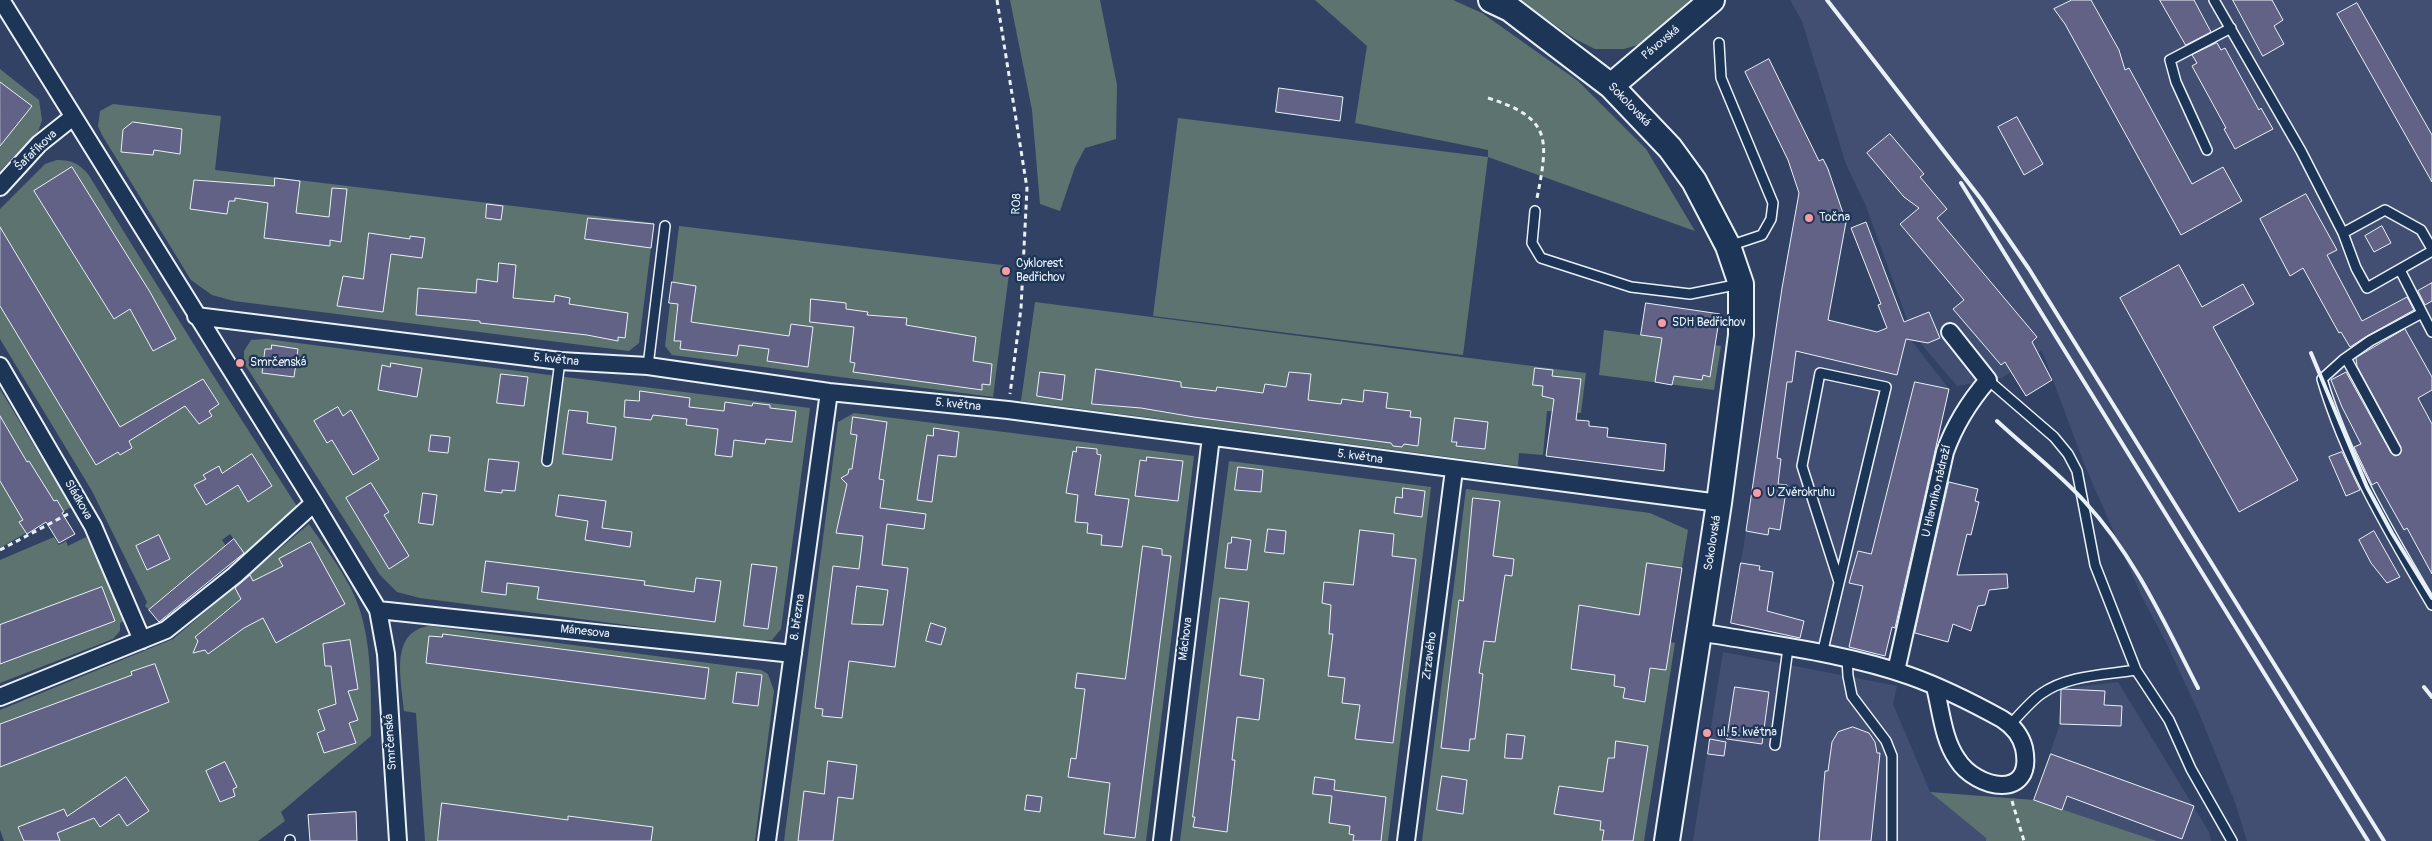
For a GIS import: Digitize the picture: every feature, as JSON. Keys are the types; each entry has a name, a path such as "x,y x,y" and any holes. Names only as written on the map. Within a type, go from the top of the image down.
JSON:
{"street":[{"name":"Smrčenská","path":"1,0 314,503 378,610 386,654 398,841"},
{"name":"Sokolovská","path":"1491,0 1510,10 1611,86 1670,148 1694,180 1728,246 1741,284 1741,335 1719,503 1667,841"},
{"name":"Pávovská","path":"1611,86 1712,0"},
{"name":"Šafaříkova","path":"0,187 39,144 73,117"},
{"name":"5. května","path":"196,316 560,361 648,366 828,392 1008,410 1454,470 1719,503"},
{"path":"1950,332 1988,380"},
{"name":"Sládkova","path":"0,366 82,508 105,552 142,640"},
{"name":"U Hlavního nádraží","path":"1896,671 1945,452 1952,432 1961,415 1988,380"},
{"name":"8. března","path":"767,841 828,392"},
{"name":"Máchova","path":"1162,841 1211,438"},
{"name":"Zrzavého","path":"1406,841 1454,470"},
{"path":"0,696 166,630 234,575 314,503"},
{"name":"Mánesova","path":"378,610 793,654"},
{"path":"1699,632 1848,659 1896,671 1936,686 2010,724 2021,738 2026,761 2022,776 2007,785 1999,786 1982,781 1967,771 1957,760 1947,736 1936,686"}],"lane":[{"path":"2214,0 2301,151 2342,233 2366,288 2432,250 2421,230 2385,210 2342,233"},
{"path":"2208,150 2176,82 2170,60 2231,28"},
{"path":"1719,43 1722,78 1773,203 1771,218 1762,235 1728,246"},
{"path":"1535,211 1532,243 1541,258 1631,287 1690,294 1741,284"},
{"path":"648,366 665,226"},
{"path":"2400,270 2432,332"},
{"path":"2422,312 2370,341 2346,358 2322,379 2332,412 2365,488 2432,605"},
{"path":"2346,358 2396,450"},
{"path":"547,461 560,361"},
{"path":"1822,654 1886,387 1820,373 1802,466 1839,582"},
{"path":"1988,380 2054,437 2068,454 2078,471 2096,565 2136,670 2169,720 2191,769 2232,841"},
{"path":"1775,745 1788,648"},
{"path":"1848,659 1848,676 1852,696 1886,741 1892,756 1892,841"},
{"path":"2010,724 2040,694 2055,685 2136,670"}],"path":[{"name":"R08","path":"997,0 1027,188 1021,308 1008,410"},
{"path":"1488,98 1510,105 1530,116 1544,138 1541,180 1535,211"},
{"path":"0,550 59,517 82,508"},
{"path":"2007,785 2024,841"}],"shaded area":[{"path":"1790,0 2432,0 2432,841 2247,841 2235,802 2199,713 2164,638 2142,597 2083,461 2042,350 2002,378 1957,386 1912,333 1866,206 1846,164 1802,21"},
{"path":"1781,311 1847,323 1911,340 1949,389 1885,656 1731,624 1750,507 1758,480 1752,479"},
{"path":"1723,652 1897,686 1893,704 1930,792 1986,838 1986,841 1693,841"},
{"path":"2118,682 2209,832 2211,841 2157,841 2034,800 2060,724 2061,689"}],"green space":[{"path":"1010,0 1100,0 1117,85 1116,139 1085,148 1075,167 1060,211 1040,204 1032,110"},
{"path":"1315,0 1453,0 1482,13 1578,81 1646,149 1695,231 1488,157 1488,150 1355,123 1367,46"},
{"path":"1519,0 1690,0 1641,44 1624,49 1595,49 1575,39"},
{"path":"0,69 39,100 42,120 38,132 0,171"},
{"path":"113,104 221,116 215,170 654,223 639,343 629,351 234,301 212,295 191,280 102,135 98,126 100,111"},
{"path":"1178,118 1488,157 1463,355 1153,316"},
{"path":"57,160 74,163 88,174 298,508 240,563 237,559 244,553 230,534 222,540 226,546 149,610 145,606 147,602 92,491 0,339 0,209 45,164"},
{"path":"679,226 1010,266 993,397 672,355 665,346"},
{"path":"1035,302 1586,373 1581,413 1547,411 1543,455 1519,453 1518,466 1021,401"},
{"path":"1604,330 1721,346 1714,390 1599,375"},
{"path":"266,339 810,408 781,629 772,640 756,642 420,598 397,592 380,575 244,363 244,351 251,340"},
{"path":"0,389 71,507 0,548"},
{"path":"854,413 1194,456 1146,841 784,841 838,422"},
{"path":"1229,461 1431,487 1388,841 1180,841"},
{"path":"1466,489 1650,513 1688,530 1670,642 1675,643 1644,841 1422,841"},
{"path":"309,524 348,582 363,621 369,663 371,736 281,812 285,821 258,841 4,841 0,830 0,710 173,639"},
{"path":"54,537 59,545 66,541 68,546 86,537 108,576 124,621 120,623 120,631 113,639 0,683 0,560"},
{"path":"430,626 761,670 768,674 774,691 755,841 425,841 416,713 404,711 400,660 408,637 417,630"},
{"path":"1930,792 2034,800 2157,841 1986,841 1986,838"}],"building":[{"path":"2072,0 2091,0 2119,50 2125,70 2129,68 2192,184 2223,167 2242,201 2181,235 2065,24 2054,9"},
{"path":"2160,0 2194,0 2211,32 2186,45"},
{"path":"2233,0 2272,0 2283,20 2274,26 2284,44 2263,56"},
{"path":"2357,3 2432,135 2432,182 2337,14"},
{"path":"2217,43 2221,50 2225,48 2259,110 2261,108 2273,129 2235,149 2224,129 2226,128 2192,66 2197,63 2192,55"},
{"path":"1769,59 1819,161 1823,159 1828,169 1846,222 1828,320 1877,332 1887,328 1878,305 1881,304 1851,228 1866,222 1904,322 1929,312 1940,338 1928,343 1906,339 1897,375 1796,351 1792,382 1787,382 1777,458 1781,459 1778,484 1787,485 1780,530 1769,528 1768,535 1746,531 1782,288 1799,193 1788,160 1745,72"},
{"path":"0,82 32,106 0,146"},
{"path":"1279,88 1343,97 1340,121 1276,112"},
{"path":"2017,117 2043,164 2024,175 1998,127"},
{"path":"133,122 182,129 180,154 154,150 153,155 121,152 123,130"},
{"path":"1890,134 1924,174 1920,177 1947,209 1937,218 2037,337 2032,342 2052,380 2026,396 2005,362 2001,365 1953,309 1964,300 1900,224 1919,208 1904,197 1867,153"},
{"path":"72,167 150,292 176,339 153,351 130,309 114,319 34,191"},
{"path":"275,178 300,181 296,213 329,217 332,188 347,189 341,242 330,240 330,246 264,238 268,203 235,198 235,201 229,201 227,214 190,209 194,180 274,186"},
{"path":"2306,194 2337,250 2327,255 2362,321 2407,297 2414,310 2350,347 2341,332 2339,333 2303,268 2290,276 2260,219"},
{"path":"487,204 503,206 501,220 486,218"},
{"path":"588,218 654,224 651,248 585,239"},
{"path":"2382,226 2391,243 2374,252 2365,236"},
{"path":"0,227 120,427 203,379 219,404 209,411 212,416 199,424 185,406 129,441 132,448 120,455 118,452 96,465 0,306"},
{"path":"369,233 410,239 410,236 425,238 422,258 391,254 383,312 337,306 343,276 363,279"},
{"path":"499,263 516,265 513,298 554,302 555,295 570,298 569,304 628,313 625,338 618,337 618,341 587,335 480,323 480,321 416,315 418,288 476,293 477,279 497,282"},
{"path":"2179,265 2202,307 2243,284 2254,304 2213,327 2298,480 2239,512 2120,298"},
{"path":"672,282 696,286 691,322 789,336 791,324 813,327 808,367 767,361 769,349 739,345 737,356 680,349 681,341 674,341 678,304 669,303"},
{"path":"2432,283 2432,301 2425,305 2418,291"},
{"path":"811,299 846,303 846,309 868,312 867,315 907,318 906,325 976,337 973,361 992,364 990,385 982,384 982,390 853,372 855,363 850,362 854,327 810,322"},
{"path":"1646,303 1720,314 1710,377 1703,375 1702,380 1674,376 1672,385 1655,382 1662,338 1641,335"},
{"path":"2405,329 2432,377 2432,390 2418,398 2432,424 2432,574 2407,528 2404,530 2377,482 2372,485 2354,447 2361,444 2331,380 2346,372 2391,453 2395,456 2399,455 2401,447 2357,366 2356,358"},
{"path":"272,345 298,349 294,377 262,373 265,349 271,349"},
{"path":"391,363 422,368 417,397 378,390 382,365 390,367"},
{"path":"1535,368 1553,370 1552,376 1581,379 1576,420 1589,421 1589,426 1608,428 1607,437 1666,444 1664,471 1546,456 1554,399 1542,396 1543,386 1533,385"},
{"path":"1096,369 1181,382 1181,387 1216,391 1217,387 1263,393 1265,384 1286,387 1289,372 1311,374 1308,400 1341,404 1342,399 1363,402 1364,390 1388,393 1386,408 1411,411 1410,417 1421,418 1418,446 1404,444 1402,447 1393,446 1391,443 1194,417 1141,408 1092,404"},
{"path":"1040,372 1065,375 1062,400 1037,396"},
{"path":"501,374 528,377 524,406 497,403"},
{"path":"1915,382 1949,389 1895,628 1892,627 1885,656 1849,647 1863,586 1849,583 1858,551 1871,554"},
{"path":"640,391 690,398 689,407 724,411 725,402 752,406 753,403 770,405 770,408 796,411 792,442 766,439 765,444 734,440 732,457 715,455 718,429 686,425 687,419 653,415 651,420 624,417 625,400 639,401"},
{"path":"338,407 343,416 351,410 379,459 353,475 332,440 327,443 314,421"},
{"path":"569,410 588,412 587,423 616,427 612,460 563,454"},
{"path":"0,416 27,462 29,461 54,501 57,500 64,512 62,513 75,534 59,543 46,522 27,534 19,522 23,520 0,481"},
{"path":"853,417 887,422 879,479 884,480 880,508 926,514 924,529 887,524 882,565 908,568 895,667 849,661 842,718 822,716 823,709 815,708 833,566 859,569 863,536 836,533 847,484 841,478 848,474 849,469 852,469 857,435 851,434","holes":["857,586 888,590 883,625 852,624"]},
{"path":"1455,418 1488,422 1485,449 1456,446 1457,442 1452,442"},
{"path":"934,428 959,432 956,457 938,455 932,502 917,500 927,435 933,436"},
{"path":"431,435 450,437 448,453 429,451"},
{"path":"1077,447 1097,449 1097,454 1101,455 1095,495 1129,499 1122,547 1101,545 1102,535 1087,533 1088,523 1075,522 1078,495 1066,493 1073,451 1076,452"},
{"path":"2342,452 2360,490 2346,496 2329,457"},
{"path":"252,454 272,486 248,502 238,485 206,505 194,485 206,479 203,475 219,466 222,473"},
{"path":"1147,457 1183,461 1178,501 1135,496 1140,460 1146,461"},
{"path":"489,459 519,462 515,491 502,490 502,493 485,491"},
{"path":"1238,467 1263,470 1261,492 1235,490"},
{"path":"1949,482 1978,489 1975,501 1979,502 1971,535 1967,534 1957,575 2007,574 2008,588 1989,590 1985,605 1978,606 1971,631 1953,624 1948,642 1915,633"},
{"path":"371,483 389,512 384,515 409,556 389,569 346,498"},
{"path":"1403,488 1425,491 1422,517 1394,513 1396,497 1402,498"},
{"path":"423,493 437,495 433,525 419,523"},
{"path":"559,495 606,501 602,528 632,532 630,547 585,540 588,521 556,516"},
{"path":"1473,498 1500,501 1493,556 1514,559 1512,576 1505,575 1495,642 1484,641 1479,673 1483,674 1475,739 1470,739 1469,751 1441,748 1459,600 1463,601"},
{"path":"1268,529 1286,531 1284,554 1265,552"},
{"path":"1360,530 1394,534 1392,556 1416,559 1393,743 1355,739 1360,705 1342,703 1345,678 1328,676 1333,634 1329,634 1331,605 1322,603 1324,582 1353,585"},
{"path":"2374,531 2400,577 2387,583 2371,563 2359,540"},
{"path":"159,535 170,559 147,570 136,546"},
{"path":"1232,537 1251,540 1247,570 1225,568 1228,543 1231,543"},
{"path":"234,539 244,553 159,622 149,610"},
{"path":"311,542 345,604 276,643 263,618 244,628 208,654 205,650 193,653 198,641 195,637 241,599 235,588 250,575 253,581 283,566 279,559"},
{"path":"1143,546 1162,549 1162,555 1171,556 1135,838 1104,834 1110,783 1068,777 1071,758 1076,759 1085,689 1075,688 1077,673 1125,679"},
{"path":"486,561 645,581 644,585 694,592 696,578 721,581 715,622 537,599 539,587 507,583 506,595 482,592"},
{"path":"1647,563 1682,568 1666,670 1650,668 1645,702 1623,698 1625,688 1614,686 1615,675 1571,669 1579,605 1639,615"},
{"path":"1741,563 1760,566 1759,570 1773,572 1767,611 1804,621 1800,638 1731,623"},
{"path":"752,564 777,567 768,629 744,626"},
{"path":"102,587 115,621 0,664 0,625"},
{"path":"1220,598 1249,602 1240,675 1264,679 1259,720 1237,717 1232,760 1235,760 1227,832 1193,827"},
{"path":"931,623 946,628 941,645 926,641"},
{"path":"443,634 709,668 705,699 426,663 429,636 442,637"},
{"path":"350,640 358,689 348,691 358,720 349,723 356,743 324,753 317,733 325,730 318,710 336,704 331,666 325,666 323,644"},
{"path":"155,664 169,702 0,767 0,724 132,675 131,672"},
{"path":"737,672 762,675 758,706 733,703"},
{"path":"1735,687 1769,692 1762,744 1727,739"},
{"path":"2061,690 2105,691 2104,705 2122,706 2121,726 2060,724"},
{"path":"1853,727 1869,733 1875,742 1877,753 1880,753 1871,841 1819,841 1825,771 1828,771 1832,742 1838,732"},
{"path":"1507,734 1525,736 1522,759 1505,758"},
{"path":"1710,739 1726,742 1724,756 1708,754"},
{"path":"1616,741 1648,746 1633,841 1602,841 1604,830 1600,830 1601,821 1554,814 1559,786 1603,792 1608,758 1614,758"},
{"path":"2051,754 2194,806 2182,839 2067,796 2062,810 2034,800"},
{"path":"828,761 857,765 853,799 838,797 833,841 798,841 804,791 824,794"},
{"path":"225,762 237,787 233,789 235,796 220,802 206,771"},
{"path":"1442,776 1467,780 1463,814 1437,810"},
{"path":"126,777 149,811 127,826 119,814 100,827 94,818 57,833 60,841 24,841 18,827 64,809 67,816"},
{"path":"1315,777 1335,780 1334,790 1386,797 1381,841 1353,841 1354,835 1349,834 1350,826 1329,823 1332,796 1313,794"},
{"path":"1027,795 1042,797 1040,812 1025,810"},
{"path":"442,803 568,820 568,816 653,827 651,841 438,841"},
{"path":"356,812 357,841 310,841 308,815"}],"railway":[{"path":"1827,0 1981,199 2029,269 2384,841"},
{"path":"1961,183 2368,841"},
{"path":"2311,353 2367,487 2392,533 2432,598"},
{"path":"1997,421 2085,502 2119,544 2148,591 2198,688"},
{"path":"2424,687 2432,697"}],"place":[{"name":"Točna","path":"1809,218"},
{"name":"Cyklorest Bedřichov","path":"1006,271"},
{"name":"SDH Bedřichov","path":"1662,323"},
{"name":"Smrčenská","path":"240,363"},
{"name":"U Zvěrokruhu","path":"1757,493"},
{"name":"ul. 5. května","path":"1707,733"}]}
